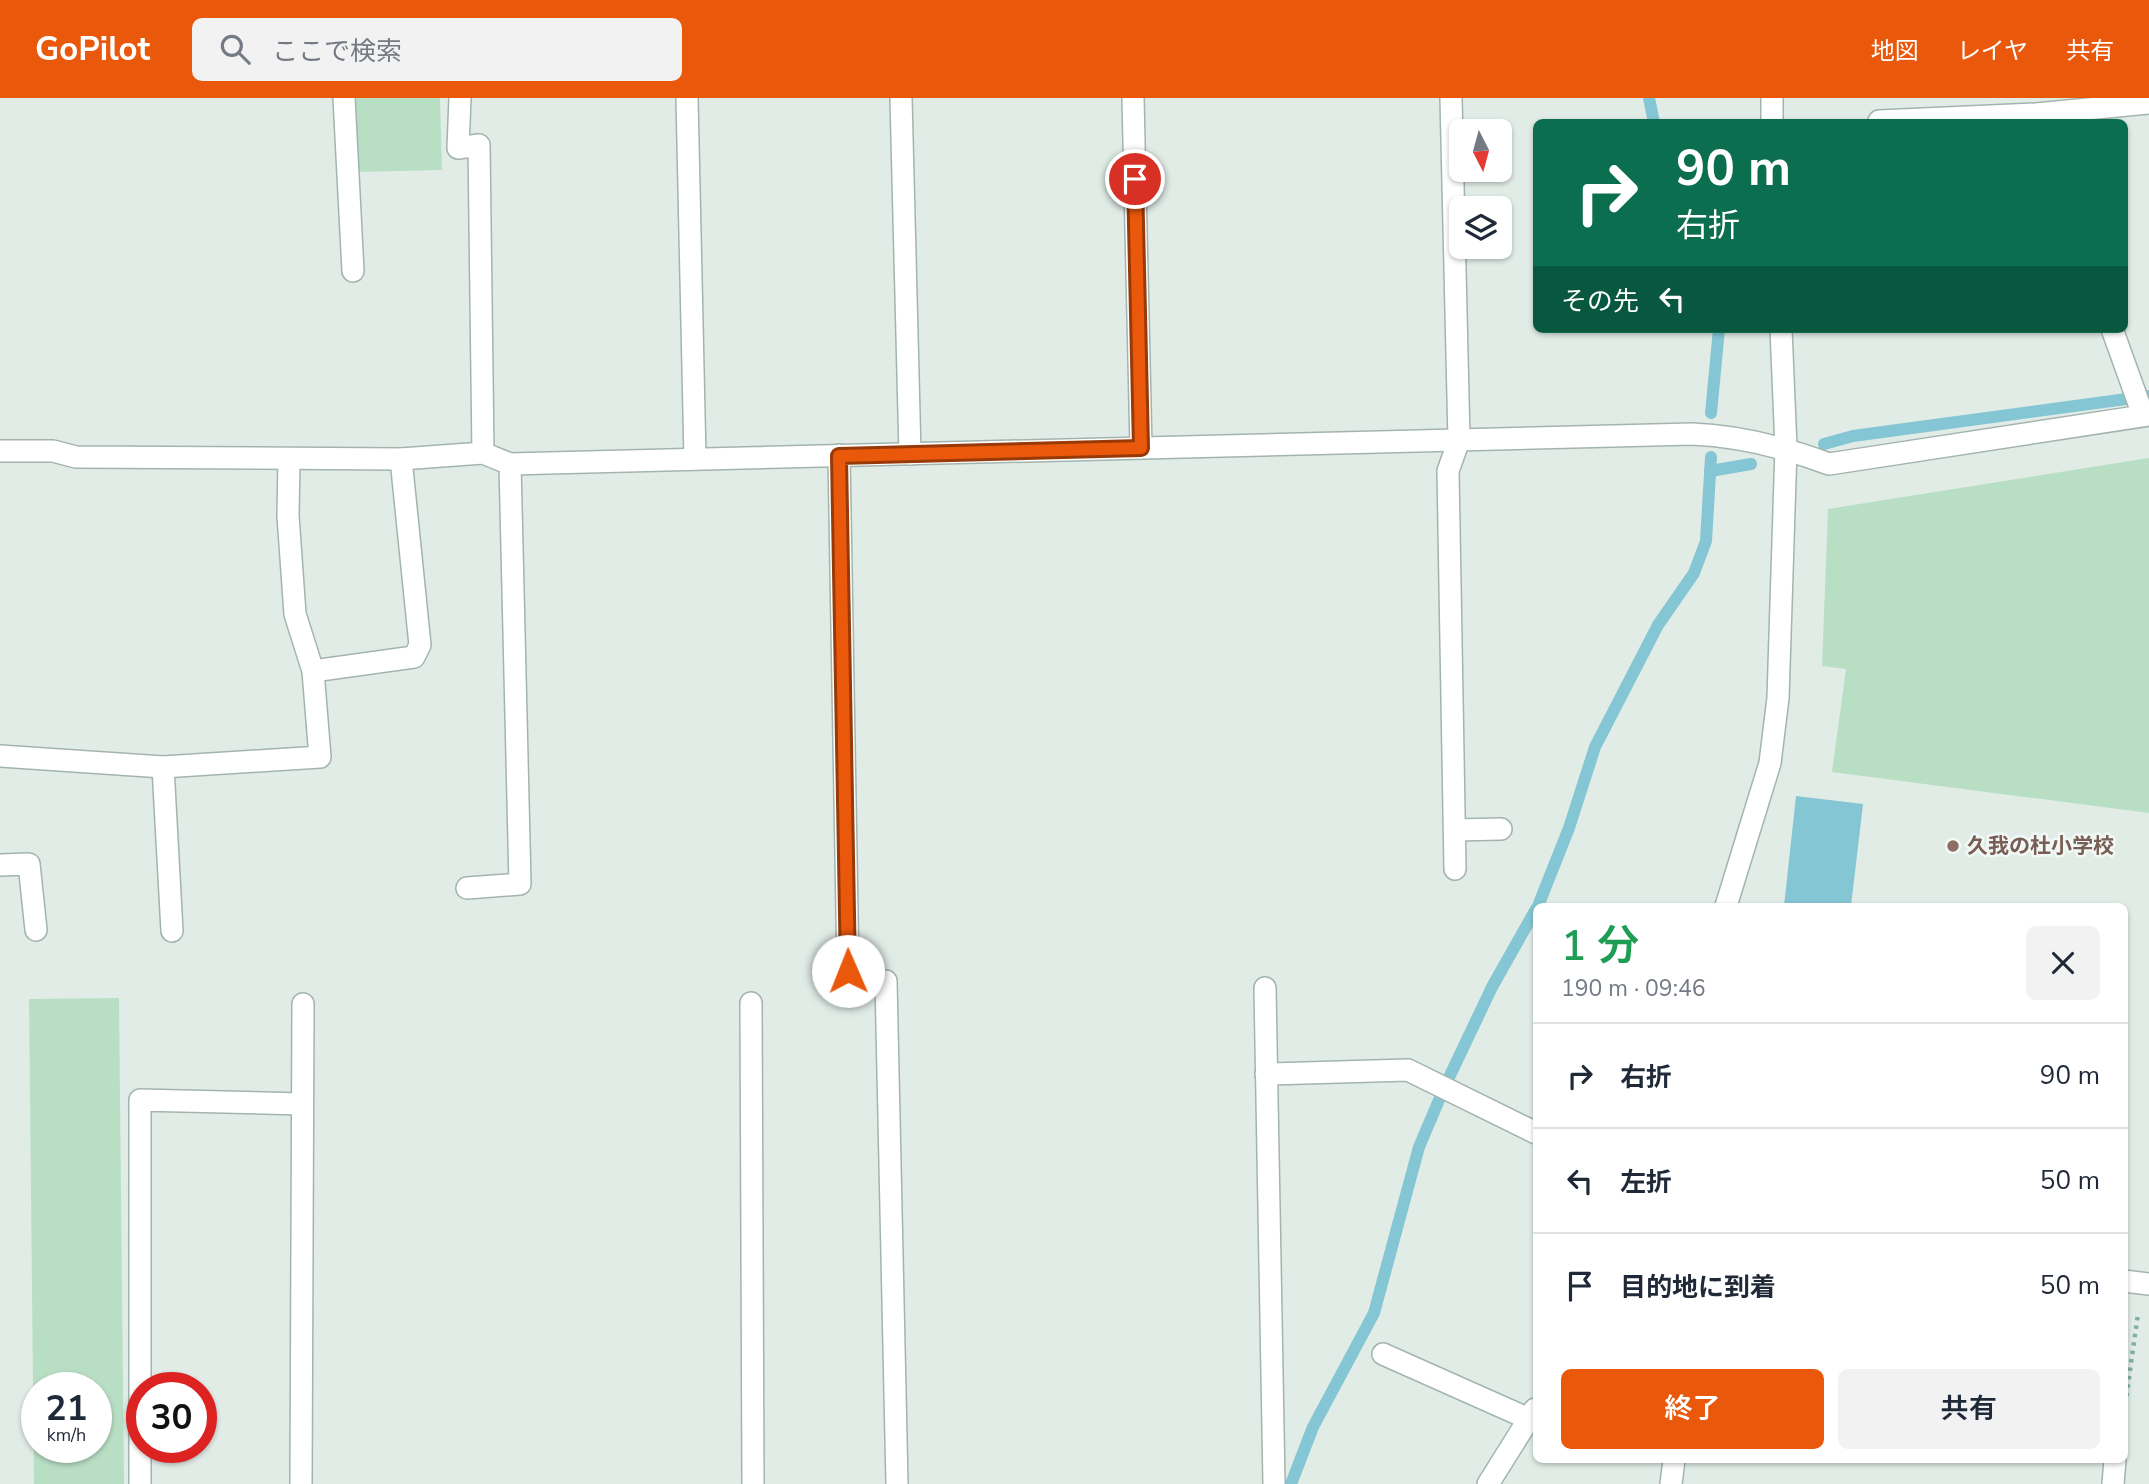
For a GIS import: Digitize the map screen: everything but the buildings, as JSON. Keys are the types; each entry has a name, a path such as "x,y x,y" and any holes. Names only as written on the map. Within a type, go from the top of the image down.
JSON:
{"street":[{"path":"344,98 353,271"},
{"path":"460,98 458,148 479,145 483,453"},
{"path":"687,98 695,459"},
{"path":"901,98 910,454"},
{"path":"1133,98 1141,448"},
{"path":"1451,98 1459,440 1448,471 1455,869"},
{"path":"1772,98 1772,119"},
{"path":"1985,119 2038,118 2149,103"},
{"path":"1727,903 1770,764 1778,698 1786,448 1781,333"},
{"path":"0,451 53,451 76,457 289,459 401,459 483,453 510,464 1692,434 1726,436 1786,448 1829,464 2144,413 2113,333"},
{"path":"839,456 848,971"},
{"path":"0,756 163,767 320,757 313,671 295,614 288,516 289,459"},
{"path":"313,671 414,657 420,645 401,459"},
{"path":"467,888 520,884 510,464"},
{"path":"163,767 172,931"},
{"path":"1455,830 1500,829"},
{"path":"0,865 29,864 36,930"},
{"path":"886,981 897,1484"},
{"path":"1265,988 1274,1484"},
{"path":"751,1003 753,1484"},
{"path":"300,1484 303,1004"},
{"path":"1266,1074 1408,1070 1533,1132"},
{"path":"140,1484 140,1100 302,1104"},
{"path":"2128,1281 2149,1284"},
{"path":"1383,1354 1533,1413 1488,1484"},
{"path":"1671,1484 1674,1463"},
{"path":"2113,1484 2115,1463"}],"path":[{"path":"2128,1385 2138,1314"}],"green space":[{"path":"352,98 440,98 442,170 356,172"},
{"path":"2149,458 2149,813 1832,772 1846,669 1822,666 1828,509"},
{"path":"119,998 124,1484 34,1484 34,1463 112,1463 112,1372 33,1372 29,999"}],"water":[{"path":"1796,796 1863,804 1851,903 1784,903"}],"waterway":[{"path":"1649,98 1653,119"},
{"path":"1711,413 1719,333"},
{"path":"1824,444 1853,436 2149,396"},
{"path":"1539,903 1569,828 1595,747 1658,625 1694,573 1706,541 1711,457"},
{"path":"1710,471 1751,464"},
{"path":"1291,1484 1313,1427 1374,1313 1419,1147 1492,987 1533,914"}],"place":[{"name":"久我の杜小学校","path":"1953,846"}],"route":[{"path":"848,971 839,456 1141,448 1135,179"}]}
